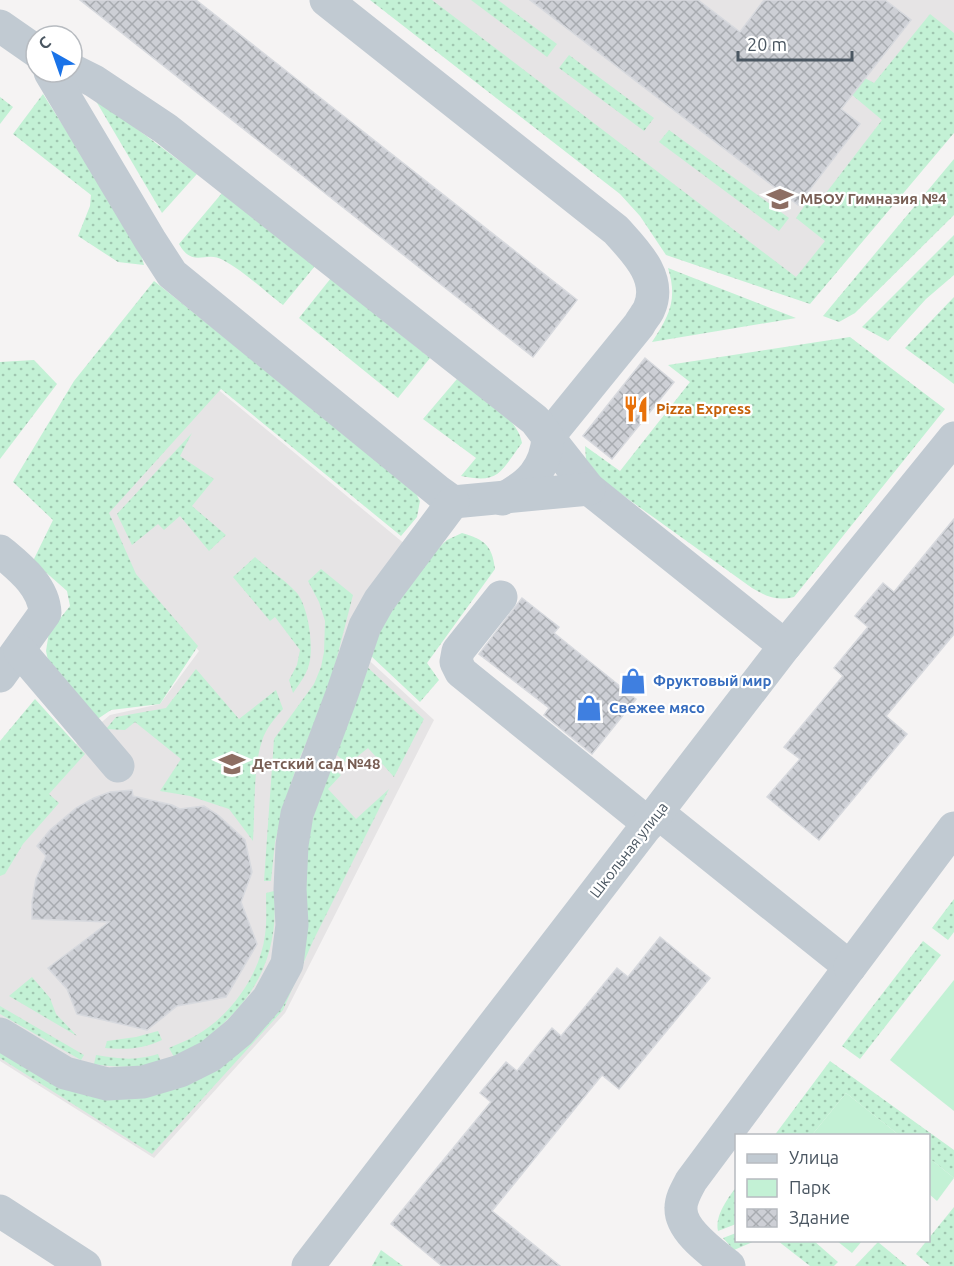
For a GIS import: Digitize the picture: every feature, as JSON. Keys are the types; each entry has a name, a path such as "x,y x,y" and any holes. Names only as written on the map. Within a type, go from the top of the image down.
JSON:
{"street":[{"path":"326,0 616,230 637,253 650,274 653,295 649,308 633,333 548,437 543,463 530,480 502,499"},
{"path":"0,26 24,43"},
{"path":"84,76 166,129 535,420 589,489 785,646"},
{"path":"57,84 172,274 453,502 589,489"},
{"name":"Школьная улица","path":"308,1266 785,646 954,438"},
{"path":"0,1034 65,1073 107,1084 143,1082 180,1071 210,1056 239,1032 268,999 287,964 292,925 290,889 292,845 297,814 365,626 379,601 453,502"},
{"path":"0,551 34,584 44,600 45,613 10,663 118,766"},
{"path":"501,597 458,651 456,662 461,672 850,967"},
{"path":"729,1266 703,1245 688,1228 681,1209 684,1194 691,1181 954,828"},
{"path":"0,1211 85,1266"}],"shaded area":[{"name":"МБОУ Гимназия №4","path":"422,0 954,0 954,105 803,293"},
{"name":"Детский сад №48","path":"215,387 406,545 348,641 434,720 285,1013 154,1158 0,1061 0,809 110,715 160,704 199,651 132,574 105,512"}],"green space":[{"path":"370,0 432,0 796,277 825,241 796,218 809,199 816,206 882,120 851,94 863,77 874,83 930,14 954,33 954,133 810,304 666,255 640,216 620,194"},
{"path":"471,0 498,0 557,44 547,57"},
{"path":"569,55 654,118 644,131 559,68"},
{"path":"43,94 138,244 144,265 118,262 78,236 90,206 91,195 13,134"},
{"path":"93,96 197,174 162,213"},
{"path":"0,97 13,107 0,124"},
{"path":"669,130 789,218 779,231 659,142"},
{"path":"954,159 954,215 855,313 839,322 823,316"},
{"path":"222,193 315,266 283,305 246,275 223,260 217,257 189,256 179,244"},
{"path":"954,235 954,275 926,299 888,341 862,327"},
{"path":"668,268 796,318 652,342 667,316 672,299"},
{"path":"331,278 430,358 398,398 299,318"},
{"path":"154,281 413,488 420,501 417,517 401,536 221,389 109,513 136,574 198,646 160,704 111,710 96,720 50,670 46,651 49,632 70,606 67,591 33,561 53,520 13,482 74,381"},
{"path":"954,297 954,384 905,348"},
{"path":"850,337 945,409 794,597 782,599 772,597 752,588 603,481 586,459 585,446 620,471 690,382 668,365"},
{"path":"34,360 57,384 0,459 0,362"},
{"path":"457,379 496,407 519,433 522,443 503,468 492,477 461,476 476,458 423,419"},
{"path":"192,433 180,456 214,479 192,506 226,535 209,551 180,516 164,530 158,524 132,545 117,514"},
{"path":"462,533 486,545 492,554 495,569 427,663 439,680 420,702 371,656 382,621 435,551 447,540"},
{"path":"255,557 297,593 307,616 310,660 306,674 293,693 289,680 297,665 300,650 275,617 270,621 233,577"},
{"path":"321,569 353,595 328,692 298,762 285,802 275,842 271,881 264,881 274,739 314,684 324,652 325,621 319,602 308,581"},
{"path":"366,666 424,719 394,777 368,748 348,764 333,752"},
{"path":"196,669 239,719 276,690 283,709 266,732 259,752 253,841 229,809 190,796 160,791 181,759 135,722 125,730 106,729 116,717 166,708"},
{"path":"35,699 85,754 49,794 59,803 23,844 5,874 0,876 0,741"},
{"path":"327,764 341,775 328,789 356,819 389,789 313,941 283,1010 152,1154 0,1058 0,1048 116,1097 271,1015 306,846"},
{"path":"274,891 273,932 263,968 255,985 231,1016 208,1038 196,1047 174,1057 169,1048 195,1036 220,1018 250,980 262,950 265,935 266,893"},
{"path":"954,899 954,932 948,940 932,928"},
{"path":"923,941 941,955 860,1059 842,1046"},
{"path":"32,977 50,998 56,1014 77,1036 9,996"},
{"path":"954,980 954,1111 890,1060"},
{"path":"0,1006 84,1055 81,1060 0,1014"},
{"path":"158,1031 162,1040 148,1045 127,1049 105,1048 107,1041"},
{"path":"158,1054 161,1062 144,1065 120,1067 94,1064 96,1055 127,1059"},
{"path":"830,1061 954,1150 954,1178 930,1159 930,1134 898,1134 846,1093 813,1134 775,1134"},
{"path":"846,1093 898,1134 813,1134"},
{"path":"930,1159 954,1178 937,1201 930,1195"},
{"path":"735,1188 735,1224 718,1231 718,1219"},
{"path":"954,1207 954,1266 930,1266 916,1254 926,1242 930,1242 930,1237"},
{"path":"735,1233 735,1242 753,1242 734,1250 723,1238"},
{"path":"779,1242 815,1242 838,1262 834,1266 810,1266"},
{"path":"838,1242 861,1242 852,1253"},
{"path":"878,1242 907,1266 855,1266"},
{"path":"381,1250 403,1266 372,1266"}],"building":[{"path":"80,0 196,0 577,300 533,357"},
{"path":"530,0 698,0 740,32 764,0 885,0 911,20 841,109 860,124 798,205"},
{"path":"645,358 674,382 612,459 583,436"},
{"path":"954,519 954,634 886,716 907,734 819,840 767,797 800,759 784,747 843,676 834,668 868,627 855,616 883,583 894,592"},
{"path":"522,598 559,627 554,633 636,699 592,754 544,715 549,708 479,654"},
{"path":"132,790 133,796 180,809 204,806 218,815 245,840 252,872 241,902 257,944 226,997 177,1006 147,1030 77,1014 67,989 48,968 109,922 32,919 36,879 46,856 37,846 50,830 76,808 110,792"},
{"path":"660,937 710,978 619,1089 602,1075 492,1211 560,1266 442,1266 391,1224 491,1102 480,1093 506,1062 517,1071 552,1028 561,1036 617,968 628,977"}],"place":[{"name":"МБОУ Гимназия №4","path":"780,199"},
{"name":"Pizza Express","path":"636,409"},
{"name":"Фруктовый мир","path":"633,681"},
{"name":"Свежее мясо","path":"589,708"},
{"name":"Детский сад №48","path":"232,764"}]}
